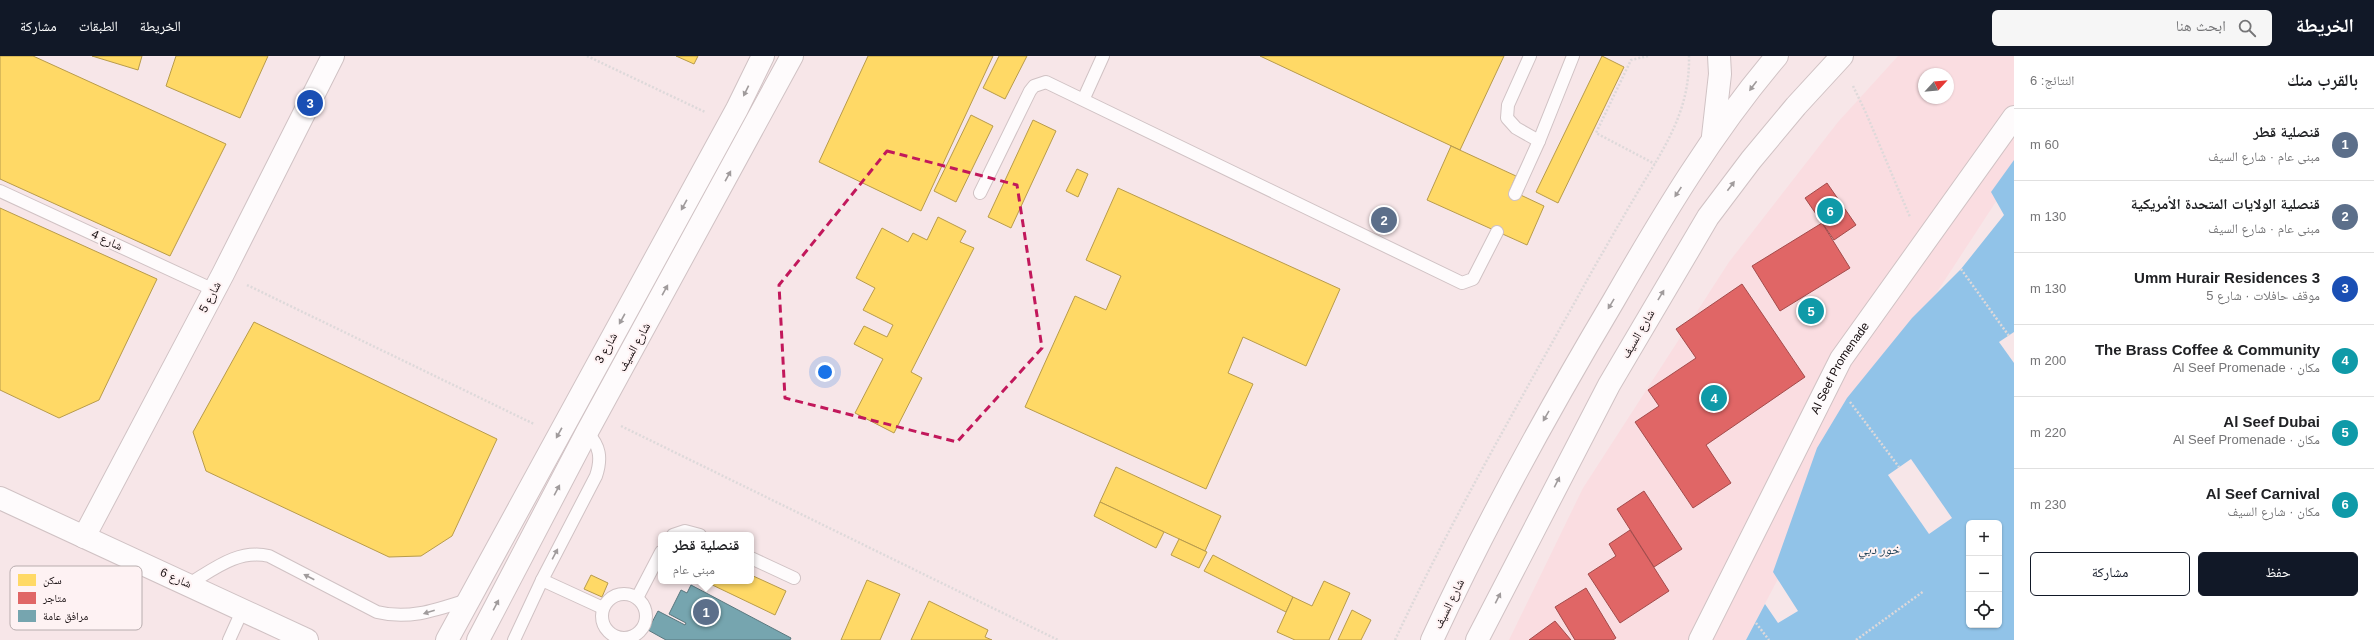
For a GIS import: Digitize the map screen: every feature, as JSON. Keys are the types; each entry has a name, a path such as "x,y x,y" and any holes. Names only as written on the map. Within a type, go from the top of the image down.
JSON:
{"street":[{"name":"شارع 5","path":"84,536 219,282 333,56"},
{"name":"شارع 3","path":"446,640 729,124 763,56"},
{"name":"شارع السيف","path":"478,640 592,423 792,56"},
{"path":"1713,139 1719,101 1719,56"},
{"name":"شارع السيف","path":"1432,640 1540,426 1661,217 1713,139 1777,56"},
{"name":"شارع السيف","path":"1477,640 1609,385 1708,217 1756,154 1842,56"},
{"name":"Al Seef Promenade","path":"1700,640 1841,359 2014,117"},
{"name":"شارع 6","path":"0,498 243,609 307,640"}],"lane":[{"path":"1084,98 1103,56"},
{"path":"1530,56 1508,105 1507,118 1516,128 1539,141"},
{"path":"1515,194 1539,141 1573,56"},
{"path":"980,193 1034,86 1040,82 1053,83 1462,282 1473,279 1497,232"},
{"name":"شارع 4","path":"0,191 219,282"},
{"path":"514,640 542,580 596,476 600,464 600,452 595,441 592,423"},
{"path":"188,584 239,555 259,554 269,556 377,612 388,615 411,616 423,614 467,600"},
{"path":"637,598 658,558"},
{"path":"754,559 794,578"},
{"path":"542,580 603,608"},
{"path":"622,594 637,598 643,605 646,613 641,630 634,636 617,637 609,632 602,617 603,608 614,596 622,594"},
{"path":"229,640 243,609"}],"path":[{"path":"587,56 729,124"},
{"path":"1648,56 1631,60 1596,133 1655,164"},
{"path":"1395,640 1427,571 1609,241 1673,133 1681,114 1690,74 1689,56"},
{"path":"1853,86 1922,245"},
{"path":"1961,269 2009,336"},
{"path":"219,282 558,436"},
{"path":"1847,398 1899,467"},
{"path":"592,423 1058,640"},
{"path":"1856,640 1924,591"},
{"path":"1756,623 1769,640"}],"highlighted area":[{"path":"887,151 1017,185 1042,348 957,442 785,398 779,285"}],"shaded area":[{"path":"1898,56 2014,56 2014,174 1892,361 1746,640 1509,640 1583,488 1729,262 1838,122"}],"water":[{"name":"خور دبي","path":"2014,160 2014,640 1746,640 1765,604 1778,623 1798,611 1773,572 1817,448 1847,398 1912,318 1961,269 2004,215 1991,192"}],"pier":[{"path":"2014,332 2014,363 1999,342"},
{"path":"1911,459 1952,518 1929,534 1888,475"}],"building: سكن":[{"path":"0,56 33,56 226,144 170,256 0,179"},
{"path":"92,56 142,56 138,70"},
{"path":"176,56 268,56 240,118 166,86"},
{"path":"676,56 698,56 694,64"},
{"path":"868,56 993,56 921,211 819,162"},
{"path":"999,56 1027,56 1005,99 983,88"},
{"path":"1260,56 1504,56 1460,150"},
{"path":"1602,56 1624,67 1558,203 1536,192"},
{"path":"971,115 993,126 956,202 934,191"},
{"path":"1033,120 1056,131 1011,228 988,217"},
{"path":"1451,146 1516,176 1510,190 1544,206 1527,245 1427,200"},
{"path":"1077,169 1088,174 1078,197 1066,191"},
{"path":"1118,188 1340,289 1306,366 1243,337 1228,373 1253,384 1206,489 1025,407 1075,296 1106,310 1121,276 1086,260"},
{"path":"0,208 157,279 99,400 59,418 0,390"},
{"path":"938,217 966,231 960,242 974,248 911,372 922,378 894,433 855,413 883,359 854,344 864,326 887,337 893,325 863,310 875,288 856,278 882,228 908,242 913,233 927,240"},
{"path":"254,322 497,439 452,536 421,556 389,557 206,471 193,432"},
{"path":"1116,467 1221,516 1205,551 1100,502"},
{"path":"1100,502 1164,532 1156,548 1094,516"},
{"path":"1179,539 1207,552 1199,568 1171,555"},
{"path":"1213,555 1293,597 1286,612 1204,571"},
{"path":"591,575 608,583 602,597 584,589"},
{"path":"754,576 786,591 775,615 710,584 754,584"},
{"path":"867,580 900,594 880,640 841,640"},
{"path":"1324,581 1350,593 1329,640 1295,640 1277,632 1293,597 1312,606"},
{"path":"929,601 988,630 985,637 992,640 911,640"},
{"path":"1352,610 1371,620 1361,640 1338,640"}],"building: متاجر":[{"path":"1827,183 1856,225 1834,240 1805,198"},
{"path":"1822,223 1850,268 1780,311 1752,266"},
{"path":"1742,284 1805,377 1706,445 1731,483 1693,508 1635,422 1659,406 1648,390 1696,358 1676,329"},
{"path":"1644,491 1682,549 1654,567 1617,509"},
{"path":"1630,530 1669,591 1620,623 1588,574 1616,556 1609,544"},
{"path":"1586,588 1616,638 1613,640 1575,640 1555,607"},
{"path":"1555,621 1571,640 1529,640"}],"building: مرافق عامة":[{"path":"691,585 791,638 790,640 666,640 648,630 658,611 685,625 686,623 669,614 681,590 687,593"}],"place":[{"name":"Umm Hurair Residences 3","path":"310,103"},
{"name":"Al Seef Carnival","path":"1830,211"},
{"name":"قنصلية الولايات المتحدة الأمريكية","path":"1384,220"},
{"name":"Al Seef Dubai","path":"1811,311"},
{"name":"The Brass Coffee & Community","path":"1714,398"},
{"name":"قنصلية قطر","path":"706,612"}]}
